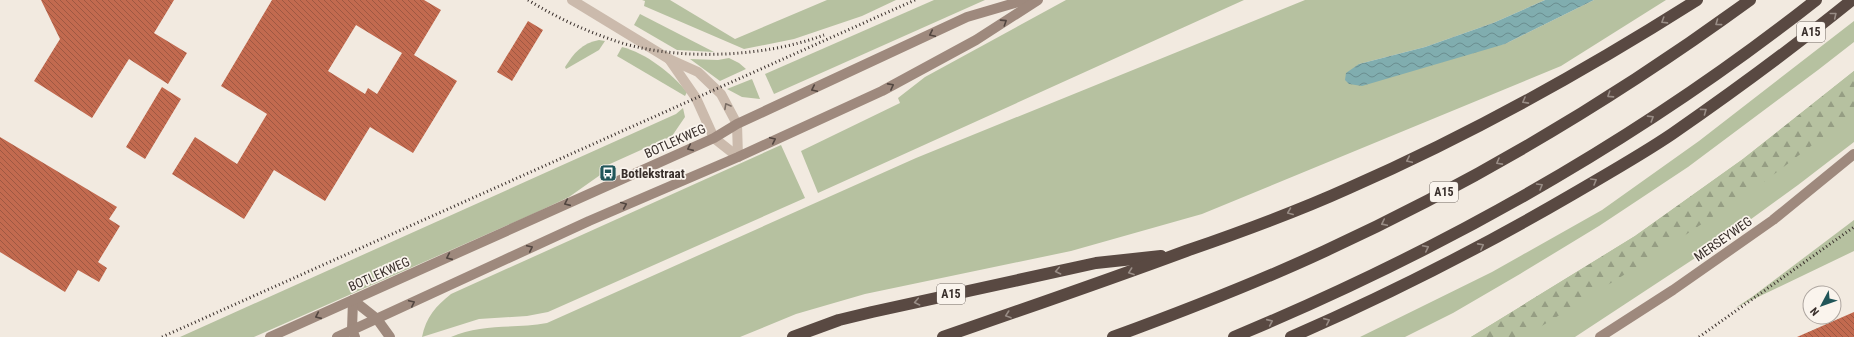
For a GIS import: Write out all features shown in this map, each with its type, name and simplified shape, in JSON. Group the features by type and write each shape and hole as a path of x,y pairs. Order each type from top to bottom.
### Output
{"highway":[{"name":"A15","path":"943,337 1263,224 1349,188 1471,131 1559,83 1649,30 1696,0"},
{"name":"A15","path":"1113,337 1270,276 1443,193 1530,145 1595,106 1704,33 1750,0"},
{"name":"A15","path":"1234,337 1363,280 1458,232 1514,201 1658,114 1720,71 1816,0"},
{"name":"A15","path":"1291,337 1409,284 1491,241 1612,171 1677,130 1770,64 1852,0"},
{"name":"A15","path":"793,337 839,320 1081,266 1181,254"}],"main road":[{"name":"BOTLEKWEG","path":"270,337 714,138 737,124 967,17 1025,0"},
{"path":"337,337 353,334 377,319 589,221 738,157 882,91 976,40 1038,0"},
{"name":"MERSEYWEG","path":"1600,337 1673,290 1773,220 1854,154"},
{"path":"353,300 377,319 390,337"},
{"path":"353,300 353,334"}],"street":[{"path":"572,0 669,59 698,72 721,94 737,124 738,157"},
{"path":"669,59 699,102 714,138 738,157"}],"green space":[{"path":"642,0 670,0 735,39 827,0 896,0 862,16 794,39 744,49 644,6 645,1"},
{"path":"934,0 985,0 774,94 765,74"},
{"path":"1066,0 1244,0 818,193 801,151 900,103 898,98 925,77"},
{"path":"1305,0 1545,0 1493,23 1425,47 1359,64 1505,44 1594,0 1666,0 1561,66 1202,214 1071,251 865,294 796,314 740,337 451,337 486,328 547,323 916,158"},
{"path":"640,14 714,52 677,50 634,25"},
{"path":"1854,21 1854,42 1688,167 1599,226 1453,313 1405,337 1360,337 1492,272 1602,210 1699,141"},
{"path":"593,41 605,41 599,50 566,69 565,67 568,62 579,49"},
{"path":"622,47 640,54 666,71 687,92 685,96 617,56"},
{"path":"729,58 739,63 746,69 720,81 690,59 718,60"},
{"path":"1854,71 1854,142 1721,241 1575,337 1471,337 1635,236 1743,159"},
{"path":"1854,71 1854,113 1760,185 1651,258 1523,337 1471,337 1635,236 1743,159"},
{"path":"752,79 760,99 742,97 727,89"},
{"path":"683,108 685,117 672,136 601,168 603,173 569,197 535,213 254,337 180,337 676,114"},
{"path":"781,145 805,198 548,312 527,316 479,319 422,337 432,312 451,294"},
{"path":"1854,220 1854,251 1735,308 1752,297"}],"water":[{"path":"1545,0 1594,0 1505,44 1362,86 1349,84 1345,80 1346,73 1359,64 1425,47 1493,23"}],"building":[{"path":"41,0 174,0 154,33 187,53 168,84 129,59 92,118 34,81 60,39"},
{"path":"272,0 424,0 441,10 414,55 457,81 413,153 370,127 325,201 274,170 244,219 172,174 195,137 237,164 267,114 221,86","holes":["356,25 402,53 377,94 368,88 365,94 328,71"]},
{"path":"528,21 543,30 512,81 497,72"},
{"path":"162,87 181,99 145,159 126,147"},
{"path":"0,137 117,207 109,219 120,226 98,262 107,268 99,282 78,270 65,292 0,252"},
{"path":"1854,312 1854,337 1797,337 1824,325 1842,325 1842,317"}],"railway":[{"path":"528,0 568,22 599,35 634,46 661,51 689,54 746,52 774,49 800,43 824,35"},
{"path":"162,337 915,0"},
{"path":"1699,337 1854,227"}],"place":[{"name":"Botlekstraat","path":"608,173"}]}
